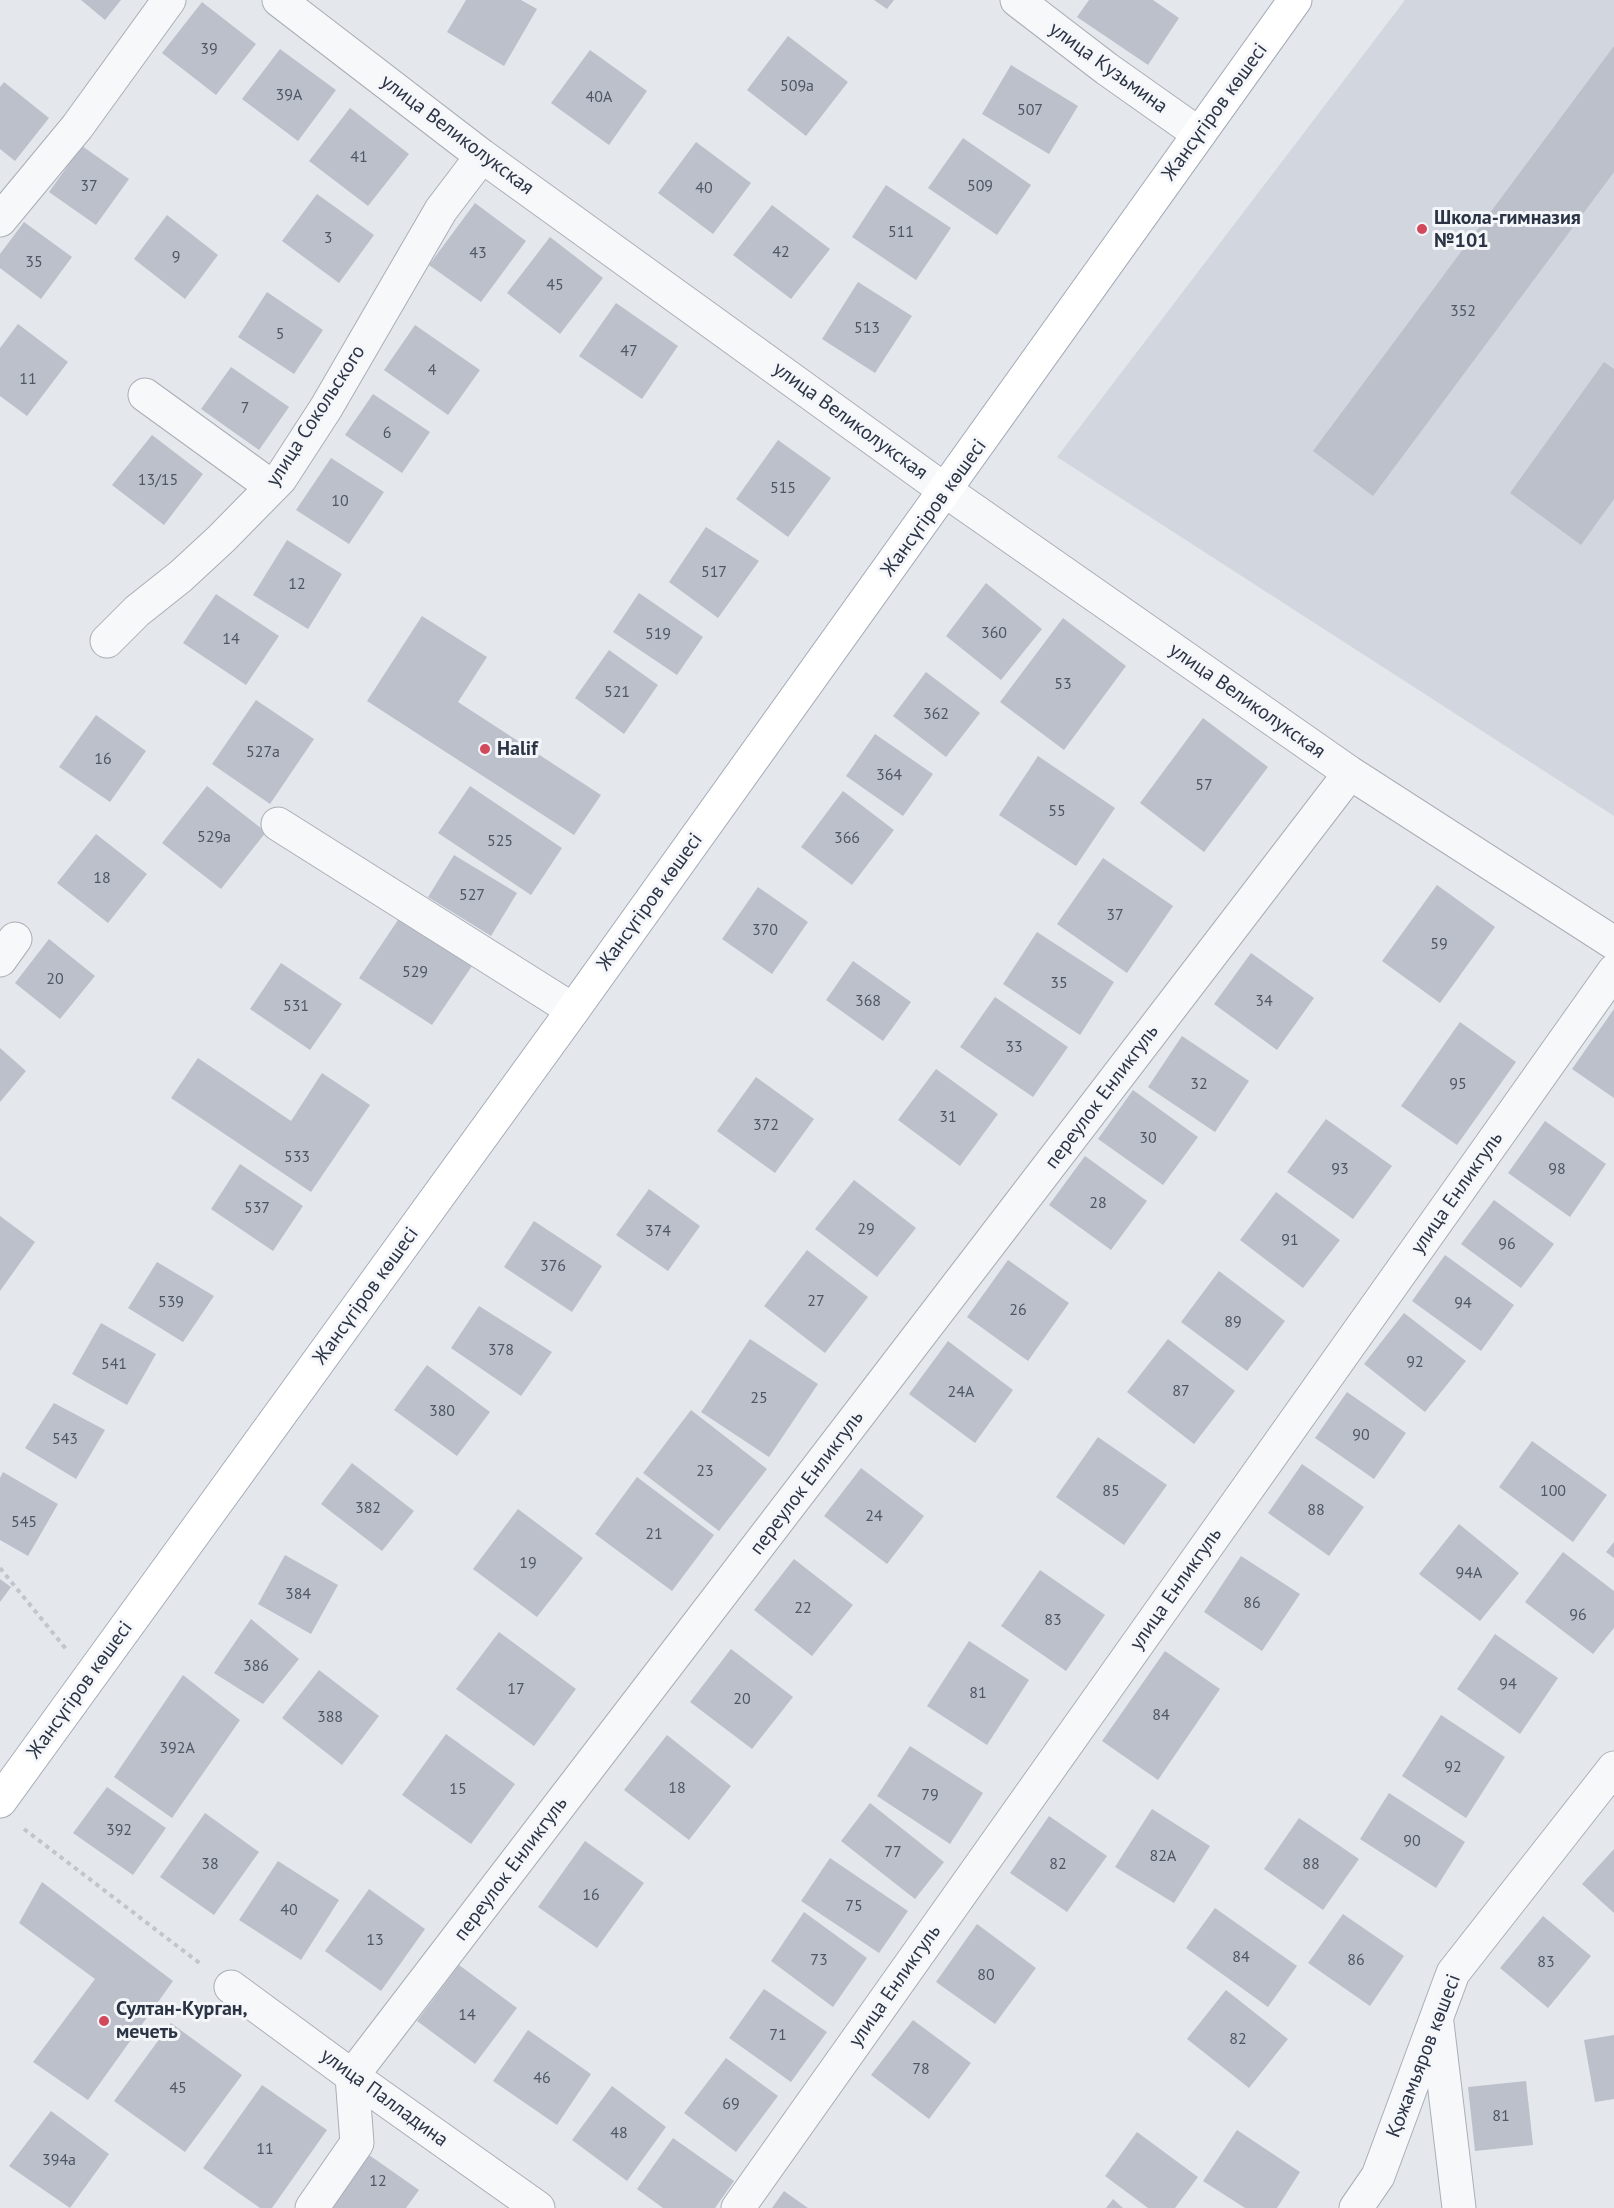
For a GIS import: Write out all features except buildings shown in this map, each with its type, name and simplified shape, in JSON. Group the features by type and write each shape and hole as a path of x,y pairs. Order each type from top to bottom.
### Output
{"main road":[{"name":"Жансүгіров көшесі","path":"9,1813 89,1678 573,1010 1295,0"}],"street":[{"path":"0,220 77,127 169,0"},
{"name":"улица Великолукская","path":"279,0 482,156 946,491 1350,773 1614,943"},
{"name":"улица Кузьмина","path":"1017,0 1107,69 1199,134"},
{"name":"улица Сокольского","path":"107,641 137,611 197,561 280,479 326,408 441,210 482,156"},
{"path":"145,395 272,487"},
{"name":"переулок Енликгуль","path":"352,2076 1350,773"},
{"path":"278,824 573,1010"},
{"name":"улица Енликгуль","path":"738,2208 1614,970"},
{"name":"Қожамьяров көшесі","path":"1356,2208 1378,2176 1453,1973 1614,1768"},
{"name":"улица Палладина","path":"231,1987 538,2208"},
{"path":"1436,2018 1459,2208"},
{"path":"312,2208 357,2143 352,2076"}],"path":[{"path":"0,1568 89,1678"},
{"path":"9,1813 231,1987"}],"shaded area":[{"name":"Школа-гимназия №101","path":"1405,0 1614,0 1614,816 1057,457"}],"place":[{"name":"Школа-гимназия №101","path":"1422,229"},
{"name":"Halif","path":"485,749"},
{"name":"Султан-Курган, мечеть","path":"104,2021"}]}
